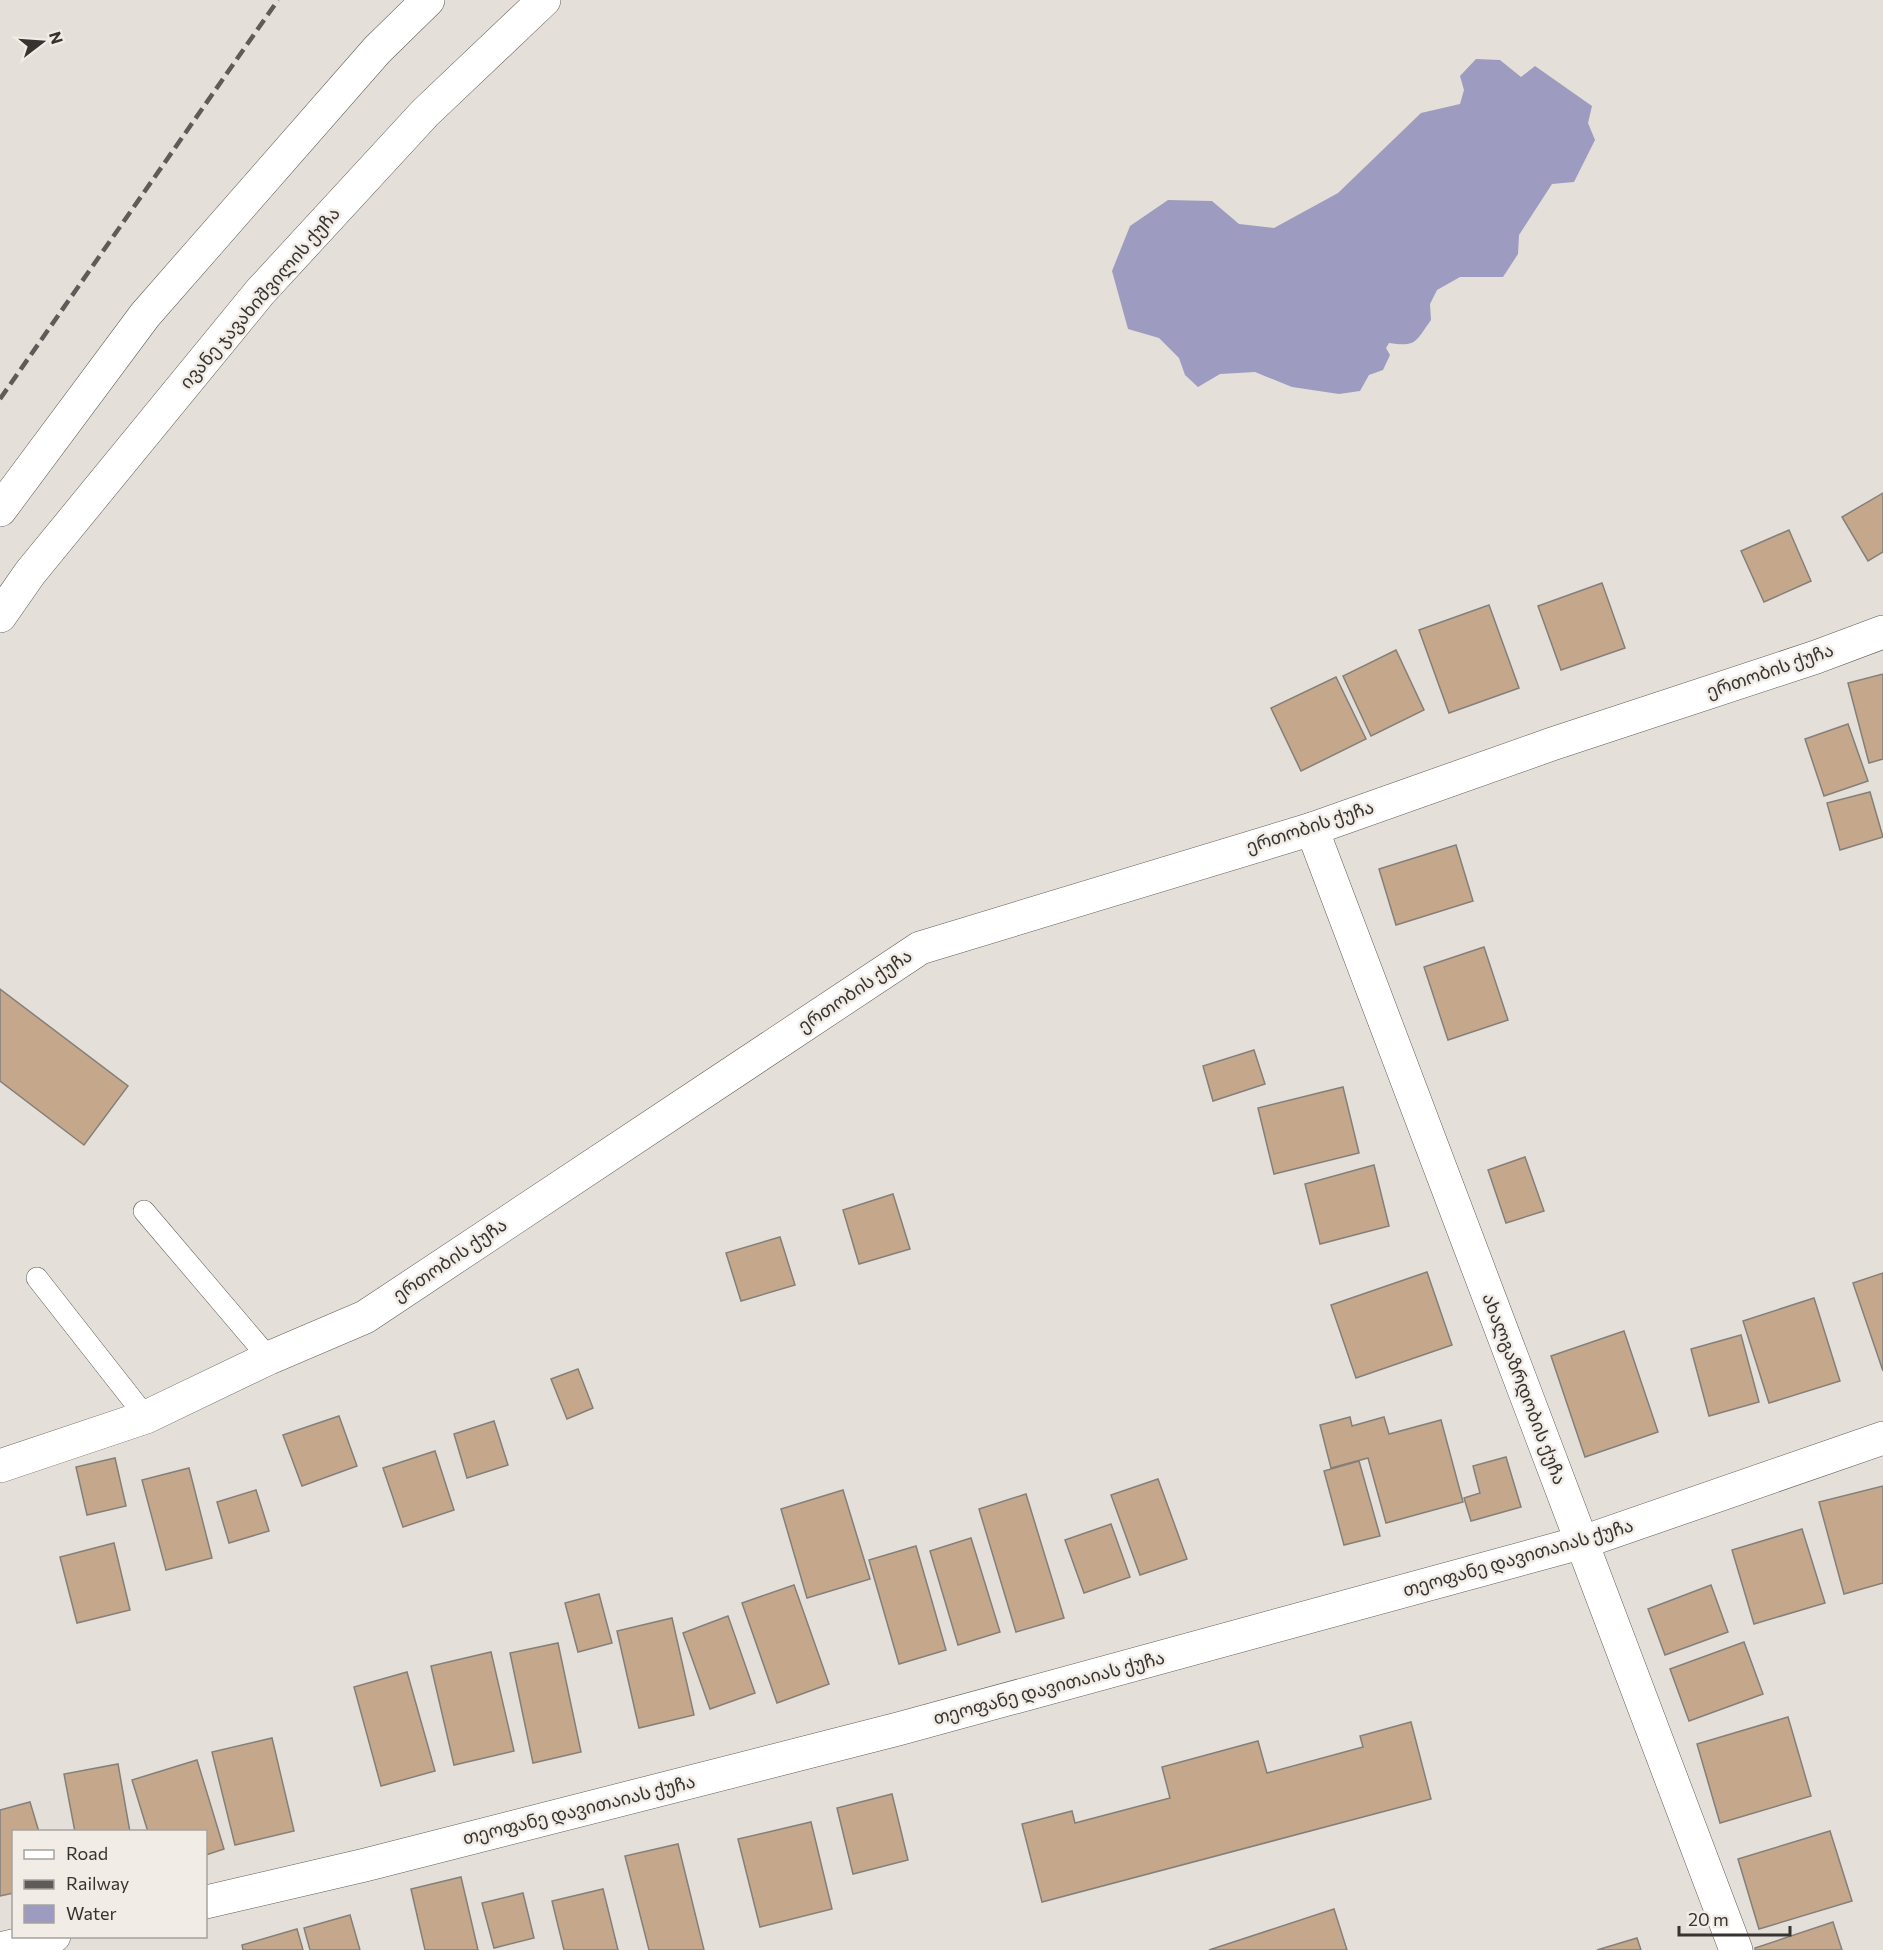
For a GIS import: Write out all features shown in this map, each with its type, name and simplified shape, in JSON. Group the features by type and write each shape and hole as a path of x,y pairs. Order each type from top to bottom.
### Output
{"street":[{"path":"0,510 145,315 377,50 428,0"},
{"name":"ივანე ჯავახიშვილის ქუჩა","path":"0,616 30,573 260,292 425,113 544,0"},
{"name":"ერთობის ქუჩა","path":"0,1466 146,1417 269,1358 365,1317 920,948 1312,828 1563,740 1816,657 1883,632"},
{"name":"ახალგაზრდობის ქუჩა","path":"1312,828 1736,1950"},
{"name":"თეოფანე დავითაიას ქუჩა","path":"207,1902 365,1865 898,1729 1582,1542 1883,1438"},
{"path":"0,1949 46,1938"}],"lane":[{"path":"144,1211 269,1358"},
{"path":"37,1278 146,1417"}],"water":[{"path":"1476,59 1500,60 1521,77 1535,66 1592,106 1588,123 1595,140 1574,182 1552,184 1519,235 1518,254 1503,277 1460,277 1437,290 1430,304 1431,320 1422,333 1410,343 1389,343 1386,348 1390,355 1383,370 1369,375 1360,391 1339,394 1292,387 1255,372 1220,374 1198,387 1185,375 1179,358 1159,338 1128,329 1112,271 1130,226 1168,200 1212,201 1239,224 1274,228 1338,193 1421,113 1460,104 1464,90 1460,76"}],"building":[{"path":"1883,493 1883,552 1868,561 1842,517"},
{"path":"1789,530 1811,581 1764,602 1741,551"},
{"path":"1602,583 1625,648 1561,670 1538,606"},
{"path":"1489,605 1519,688 1449,713 1419,630"},
{"path":"1396,650 1424,710 1371,736 1343,676"},
{"path":"1883,674 1883,759 1869,763 1848,683"},
{"path":"1336,677 1366,739 1301,771 1271,708"},
{"path":"1848,724 1868,781 1824,796 1805,739"},
{"path":"1870,792 1883,837 1840,850 1827,803"},
{"path":"1456,845 1473,901 1396,925 1379,869"},
{"path":"1484,947 1508,1020 1448,1040 1424,967"},
{"path":"0,989 128,1086 84,1145 0,1081"},
{"path":"1254,1050 1265,1084 1213,1101 1203,1066"},
{"path":"1343,1087 1359,1153 1274,1174 1258,1108"},
{"path":"1525,1157 1544,1211 1506,1223 1488,1170"},
{"path":"1374,1165 1389,1226 1320,1244 1305,1184"},
{"path":"893,1194 910,1249 859,1264 843,1210"},
{"path":"780,1237 795,1285 741,1301 726,1253"},
{"path":"1427,1272 1452,1345 1356,1378 1331,1305"},
{"path":"1883,1273 1883,1371 1853,1283"},
{"path":"1814,1298 1840,1381 1769,1403 1743,1321"},
{"path":"1624,1331 1658,1432 1585,1457 1551,1356"},
{"path":"1741,1335 1759,1402 1709,1416 1691,1349"},
{"path":"578,1369 593,1408 567,1419 551,1379"},
{"path":"339,1416 357,1466 302,1486 283,1435"},
{"path":"1350,1417 1352,1426 1384,1417 1389,1434 1441,1420 1463,1502 1386,1523 1368,1458 1331,1468 1320,1425"},
{"path":"494,1421 508,1465 467,1478 454,1434"},
{"path":"435,1451 454,1510 403,1527 383,1468"},
{"path":"1506,1457 1521,1507 1471,1521 1464,1498 1480,1493 1473,1466"},
{"path":"115,1458 126,1506 87,1515 76,1467"},
{"path":"1359,1461 1380,1536 1344,1545 1324,1471"},
{"path":"189,1468 212,1558 166,1570 142,1480"},
{"path":"1158,1479 1187,1559 1140,1575 1111,1495"},
{"path":"1883,1486 1883,1583 1844,1594 1819,1502"},
{"path":"256,1490 269,1531 229,1543 217,1502"},
{"path":"843,1490 870,1579 807,1598 781,1509"},
{"path":"1026,1494 1064,1618 1016,1632 979,1509"},
{"path":"1111,1524 1130,1577 1084,1593 1065,1540"},
{"path":"1802,1529 1825,1603 1754,1624 1732,1550"},
{"path":"971,1538 1000,1632 958,1645 930,1551"},
{"path":"114,1543 130,1610 77,1623 60,1557"},
{"path":"916,1546 946,1650 899,1664 869,1560"},
{"path":"794,1585 829,1684 777,1703 742,1603"},
{"path":"1711,1585 1728,1632 1665,1655 1648,1609"},
{"path":"599,1594 612,1643 578,1652 565,1603"},
{"path":"728,1616 755,1693 710,1709 683,1633"},
{"path":"672,1618 694,1715 639,1728 617,1631"},
{"path":"1744,1642 1763,1694 1689,1721 1670,1669"},
{"path":"558,1643 581,1752 533,1763 510,1653"},
{"path":"491,1652 514,1751 454,1765 431,1666"},
{"path":"407,1672 435,1771 381,1786 354,1687"},
{"path":"1788,1717 1811,1796 1720,1823 1697,1744"},
{"path":"1411,1722 1431,1799 1042,1902 1022,1824 1072,1811 1075,1823 1170,1798 1162,1767 1258,1741 1267,1773 1363,1747 1360,1736"},
{"path":"272,1738 294,1831 235,1845 212,1752"},
{"path":"197,1760 224,1849 207,1855 207,1830 147,1830 132,1780"},
{"path":"118,1764 130,1830 75,1830 64,1774"},
{"path":"892,1794 908,1860 853,1874 837,1808"},
{"path":"30,1802 38,1830 12,1830 12,1893 0,1896 0,1810"},
{"path":"811,1822 832,1909 760,1927 738,1839"},
{"path":"1830,1831 1852,1901 1759,1929 1738,1859"},
{"path":"678,1844 704,1950 649,1950 625,1856"},
{"path":"461,1877 478,1950 425,1950 411,1889"},
{"path":"603,1889 618,1950 564,1950 552,1901"},
{"path":"523,1893 534,1938 494,1948 482,1903"},
{"path":"1334,1909 1347,1950 1209,1950"},
{"path":"350,1915 360,1950 310,1950 304,1928"},
{"path":"1833,1922 1842,1950 1755,1950 1755,1948"},
{"path":"297,1929 303,1950 243,1950 242,1945"},
{"path":"1637,1938 1641,1950 1597,1950"}],"railway":[{"path":"0,399 278,0"}]}
